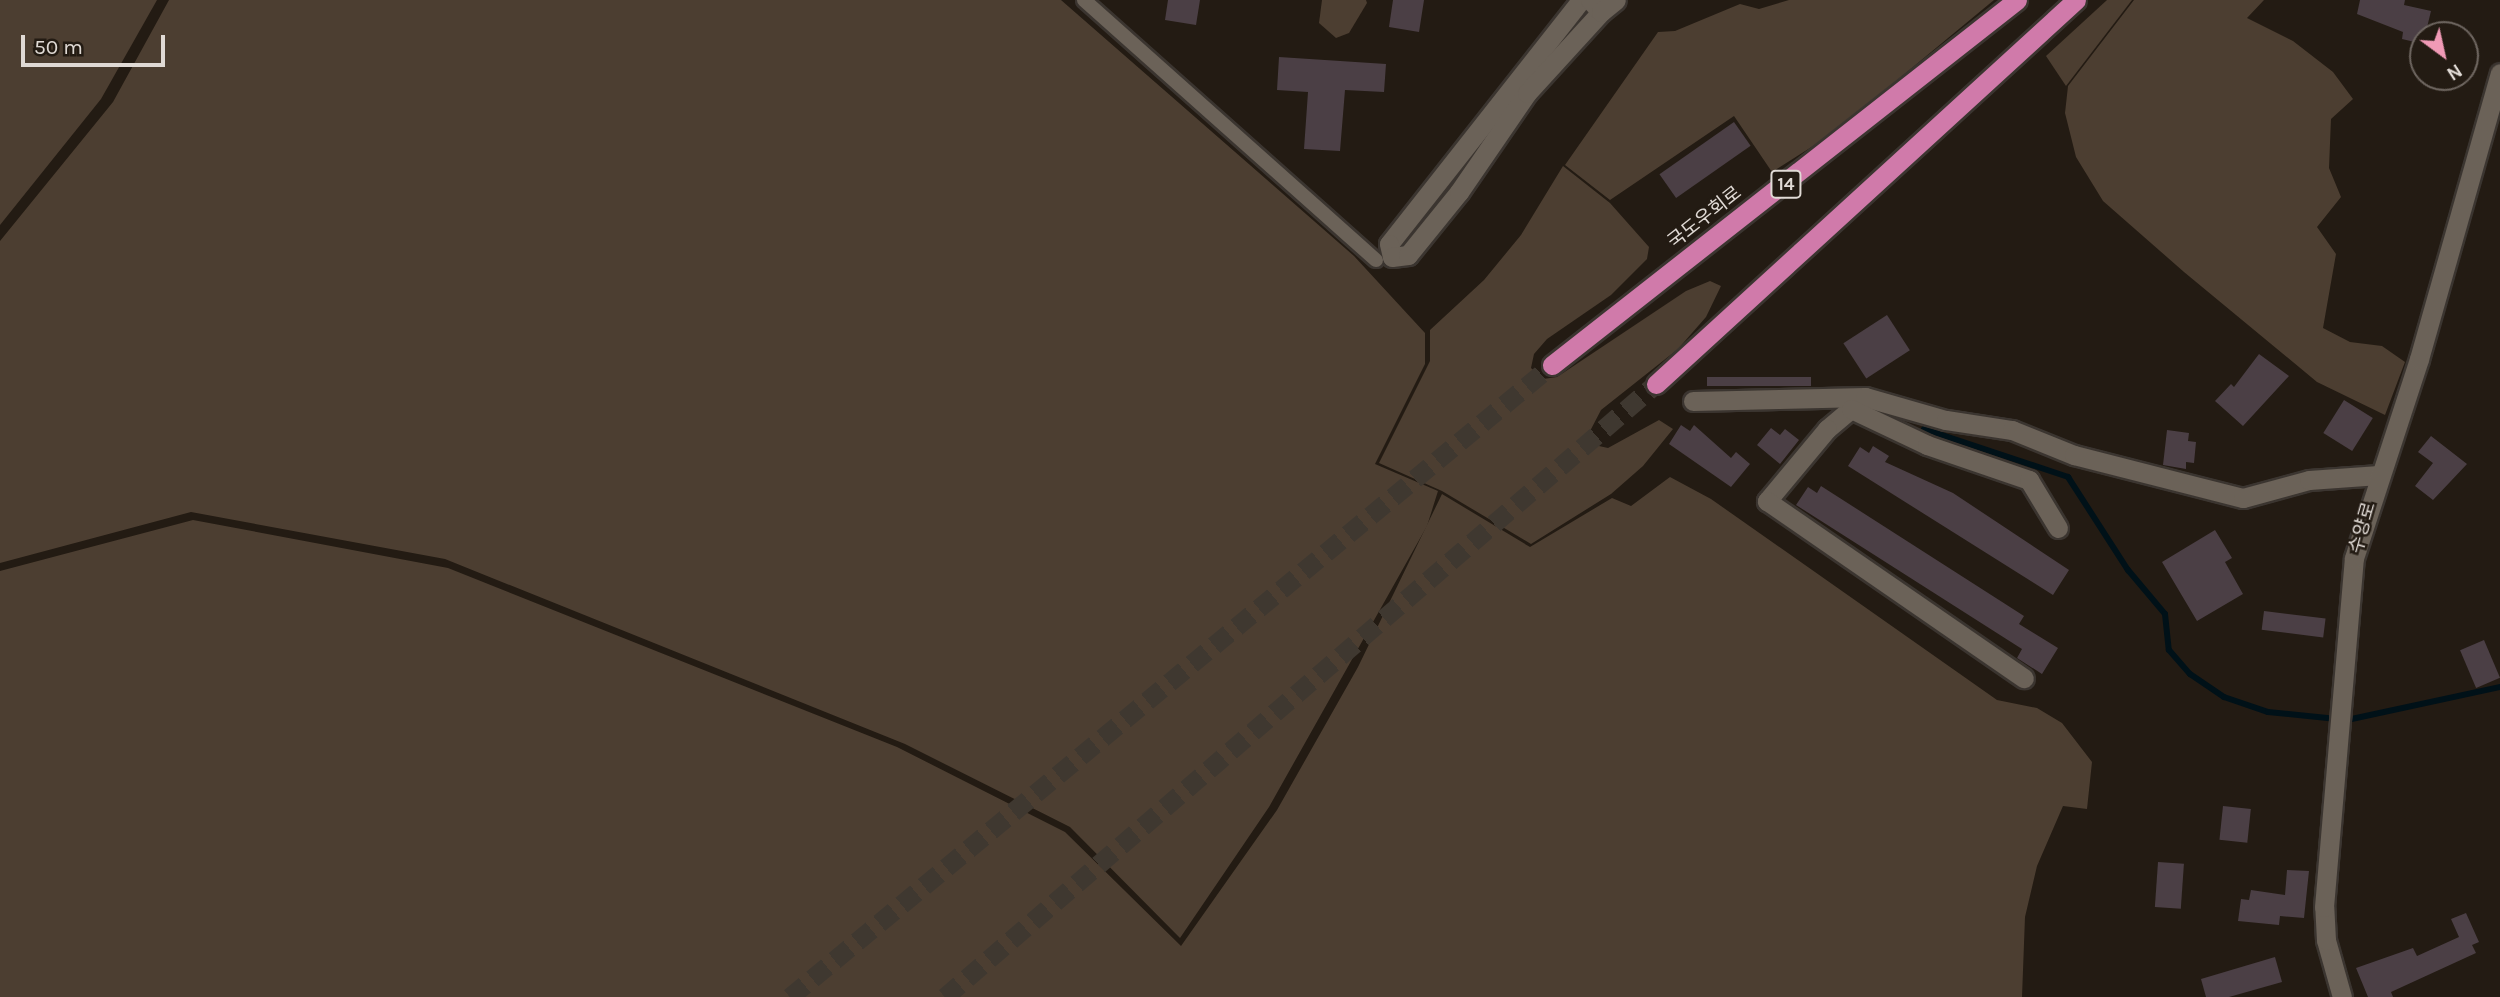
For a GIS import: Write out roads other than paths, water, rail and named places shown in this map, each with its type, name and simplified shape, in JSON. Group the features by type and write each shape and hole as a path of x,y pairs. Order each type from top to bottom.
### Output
{"highway":[{"name":"국도우회로","path":"1552,365 2017,0"},
{"path":"1656,384 2076,0"}],"street":[{"path":"1084,0 1377,260"},
{"path":"1581,0 1389,244 1392,257 1408,255 1460,192 1527,93 1602,4"},
{"name":"수양로","path":"2342,997 2326,940 2324,907 2352,571 2379,475 2419,359 2500,73"},
{"path":"1692,401 1858,403 2012,430 2074,455 2243,498 2309,480 2379,475"},
{"path":"1858,403 1927,445 2029,480 2058,528"},
{"path":"1858,403 1827,429 1767,501 2024,678"}],"waterway":[{"path":"1924,429 2068,477 2128,570 2165,614 2169,650 2190,674 2224,697 2268,712 2347,720 2500,687"}],"tunnel":[{"path":"790,997 1552,365"},
{"path":"945,997 1656,384"}]}
